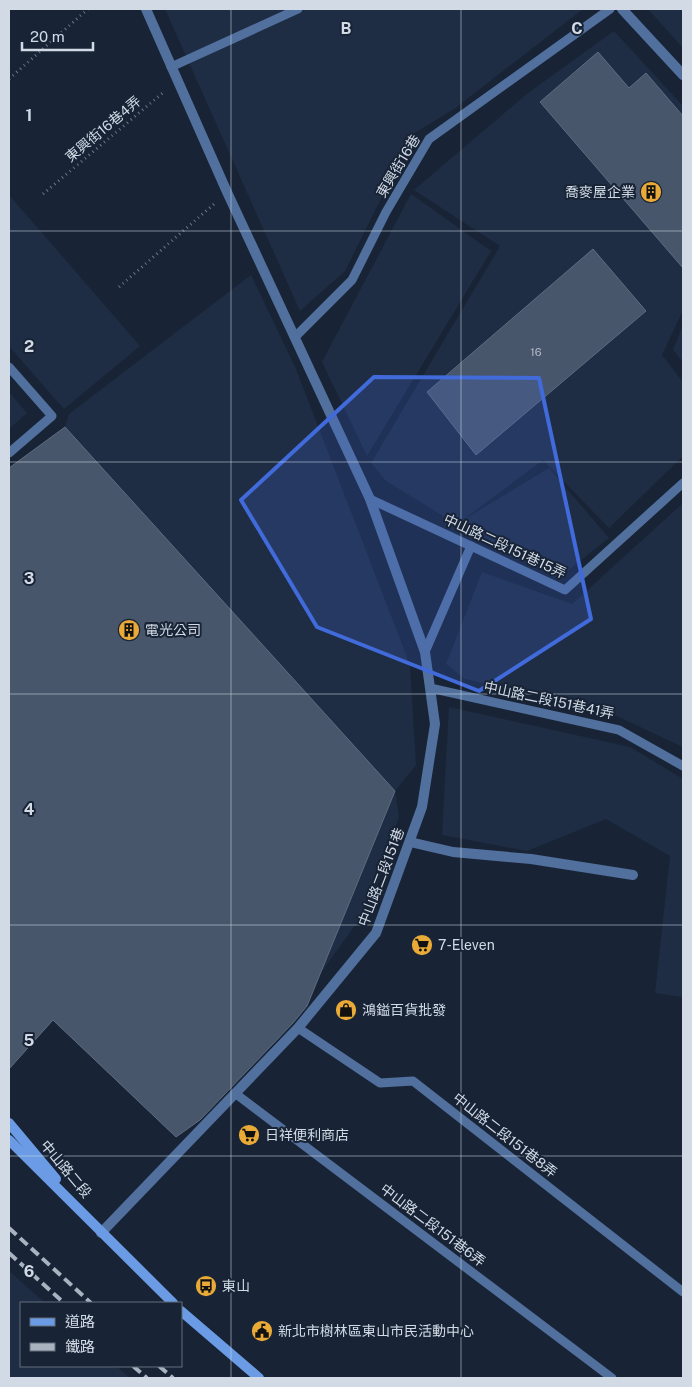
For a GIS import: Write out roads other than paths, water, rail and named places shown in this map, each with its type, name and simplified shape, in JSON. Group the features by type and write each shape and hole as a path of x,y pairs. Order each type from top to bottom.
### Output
{"main road":[{"name":"中山路二段","path":"9,1123 101,1233"},
{"name":"中山路二段","path":"9,1140 172,1302"},
{"path":"182,1312 259,1378"}],"street":[{"path":"146,9 228,192 370,499"},
{"path":"622,9 683,75"},
{"name":"中山路二段151巷","path":"101,1233 298,1028 376,933 410,842 422,807 435,724 425,652 370,499"},
{"path":"410,842 453,852 531,860 634,875"}],"lane":[{"path":"171,67 298,9"},
{"name":"東興街16巷","path":"295,337 352,280 386,212 429,139 610,9"},
{"path":"9,367 52,416 9,453"},
{"name":"中山路二段151巷15弄","path":"370,499 564,590 683,483"},
{"path":"425,652 471,546"},
{"name":"中山路二段151巷41弄","path":"430,688 619,730 683,766"},
{"name":"中山路二段151巷8弄","path":"298,1028 380,1083 412,1081 683,1292"},
{"name":"中山路二段151巷6弄","path":"236,1094 612,1378"}],"railway":[{"path":"9,1228 90,1302"},
{"path":"9,1253 63,1302"},
{"path":"134,1367 147,1378"},
{"path":"160,1367 173,1378"}],"place":[{"name":"喬麥屋企業","path":"651,192"},
{"name":"電光公司","path":"129,630"},
{"name":"7-Eleven","path":"422,945"},
{"name":"鴻鎰百貨批發","path":"346,1010"},
{"name":"日祥便利商店","path":"249,1135"},
{"name":"東山","path":"206,1286"},
{"name":"新北市樹林區東山市民活動中心","path":"262,1331"}]}
